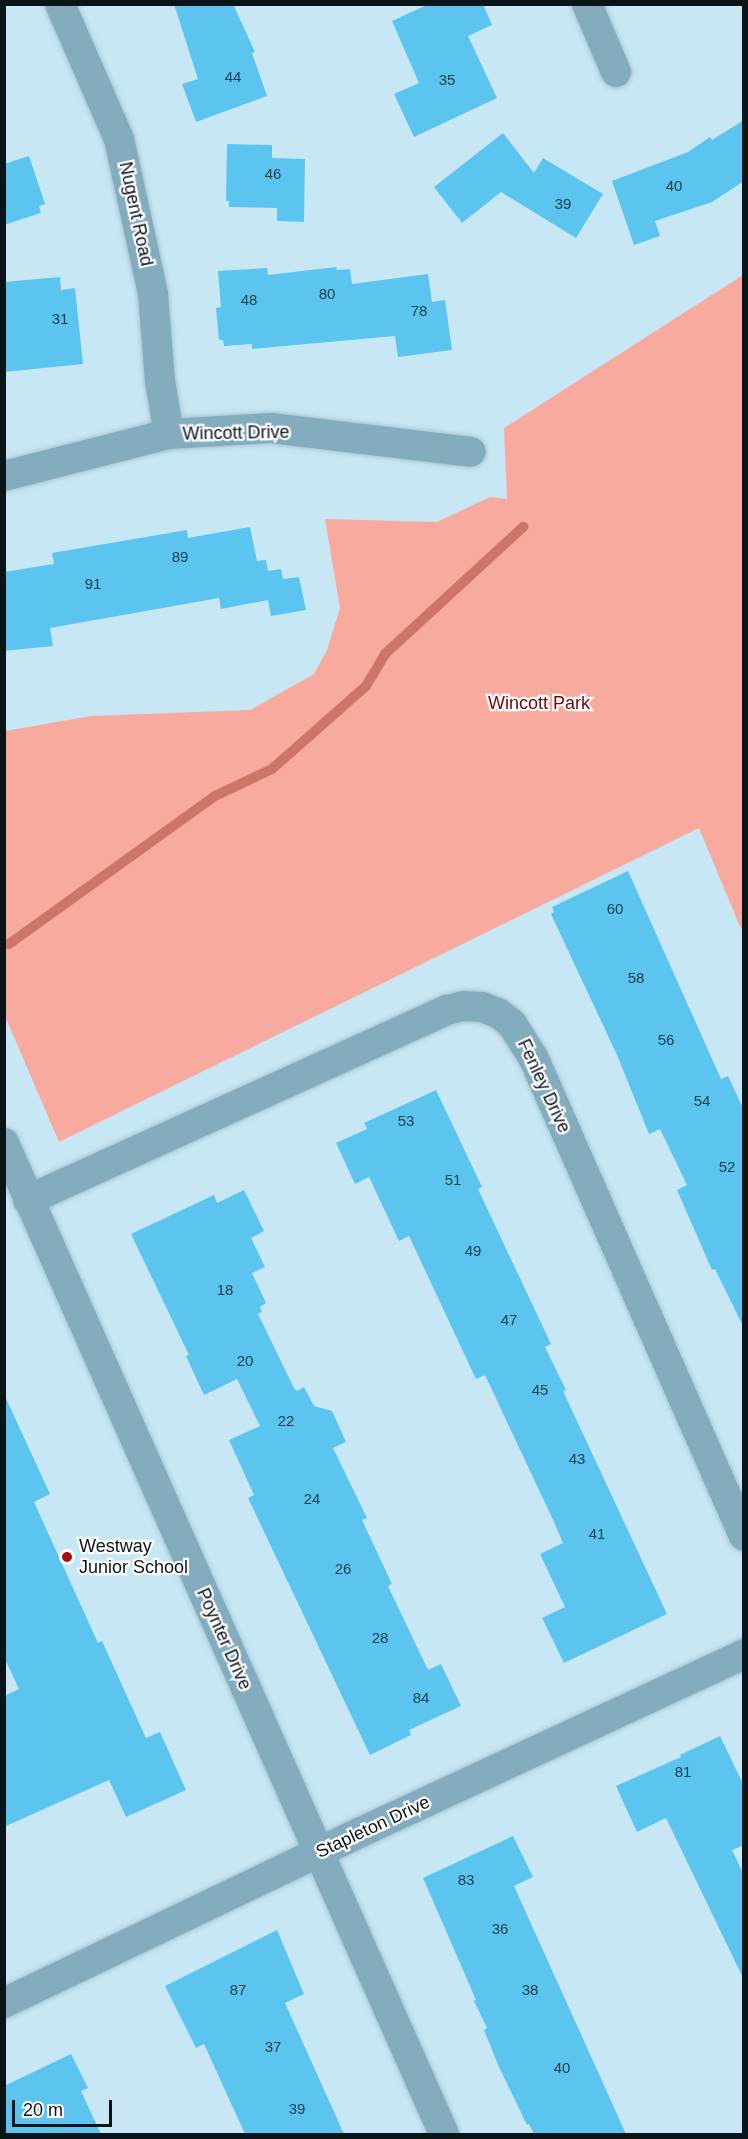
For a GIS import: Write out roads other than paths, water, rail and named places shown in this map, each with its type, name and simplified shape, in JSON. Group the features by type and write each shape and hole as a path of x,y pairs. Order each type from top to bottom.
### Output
{"street":[{"name":"Nugent Road","path":"60,4 119,140 153,294 160,381 169,434"},
{"path":"587,4 616,72"},
{"name":"Wincott Drive","path":"4,476 169,434 271,428 471,452"},
{"name":"Fenley Drive","path":"28,1200 447,1010 464,1006 482,1007 498,1013 517,1030 534,1059 744,1536"},
{"name":"Poynter Drive","path":"4,1143 444,2134"},
{"name":"Stapleton Drive","path":"4,2003 318,1852 744,1654"}],"waterway":[{"path":"9,944 215,796 272,769 366,686 385,654 523,527"}],"place":[{"name":"Westway Junior School","path":"67,1557"}],"park label":[{"name":"Wincott Park","path":"539,703"}]}
